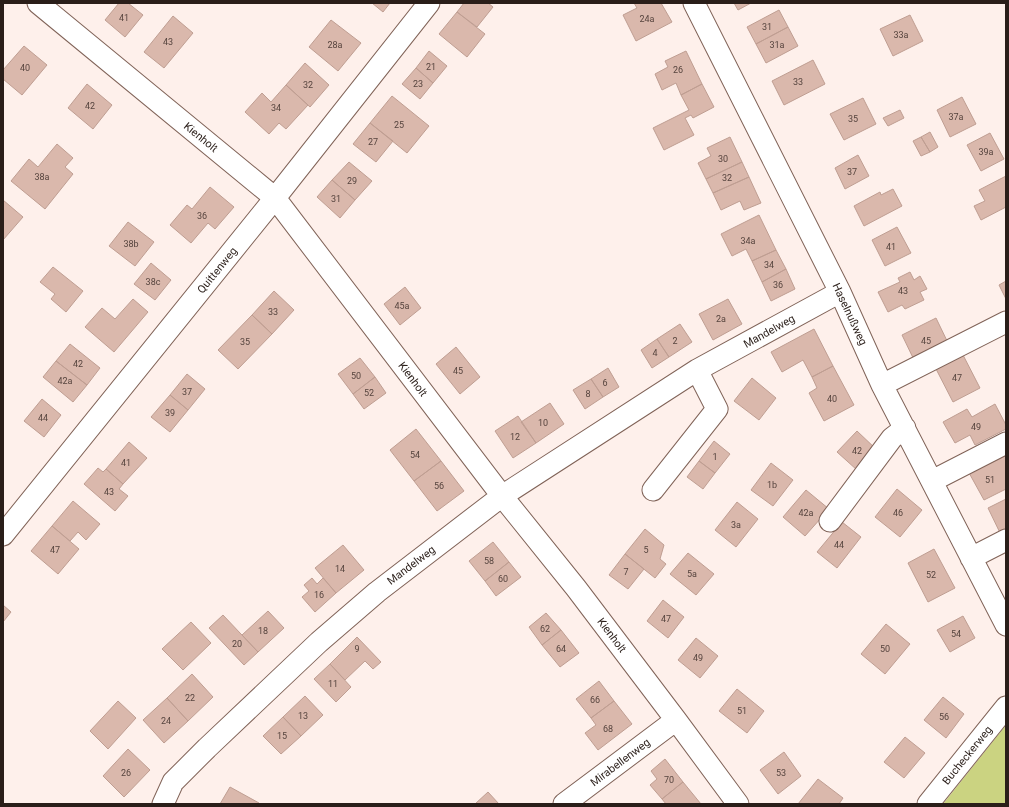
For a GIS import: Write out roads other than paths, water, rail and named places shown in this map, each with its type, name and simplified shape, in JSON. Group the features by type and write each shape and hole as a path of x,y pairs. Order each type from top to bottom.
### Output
{"street":[{"name":"Kienholt","path":"38,3 275,198 502,496 576,588 738,804"},
{"name":"Quittenweg","path":"3,535 275,198 429,3"},
{"name":"Haselnußweg","path":"694,3 840,292 882,384 1006,625"},
{"name":"Mandelweg","path":"163,804 174,782 207,748 319,642 377,592 502,496 697,370 840,292"},
{"path":"882,384 1006,322"},
{"path":"653,490 717,409 697,370"},
{"path":"830,521 892,438 905,428"},
{"path":"932,481 1006,443"},
{"path":"972,558 1006,540"},
{"name":"Bucheckerweg","path":"928,804 1006,707"},
{"name":"Mirabellenweg","path":"564,804 676,720"}]}
